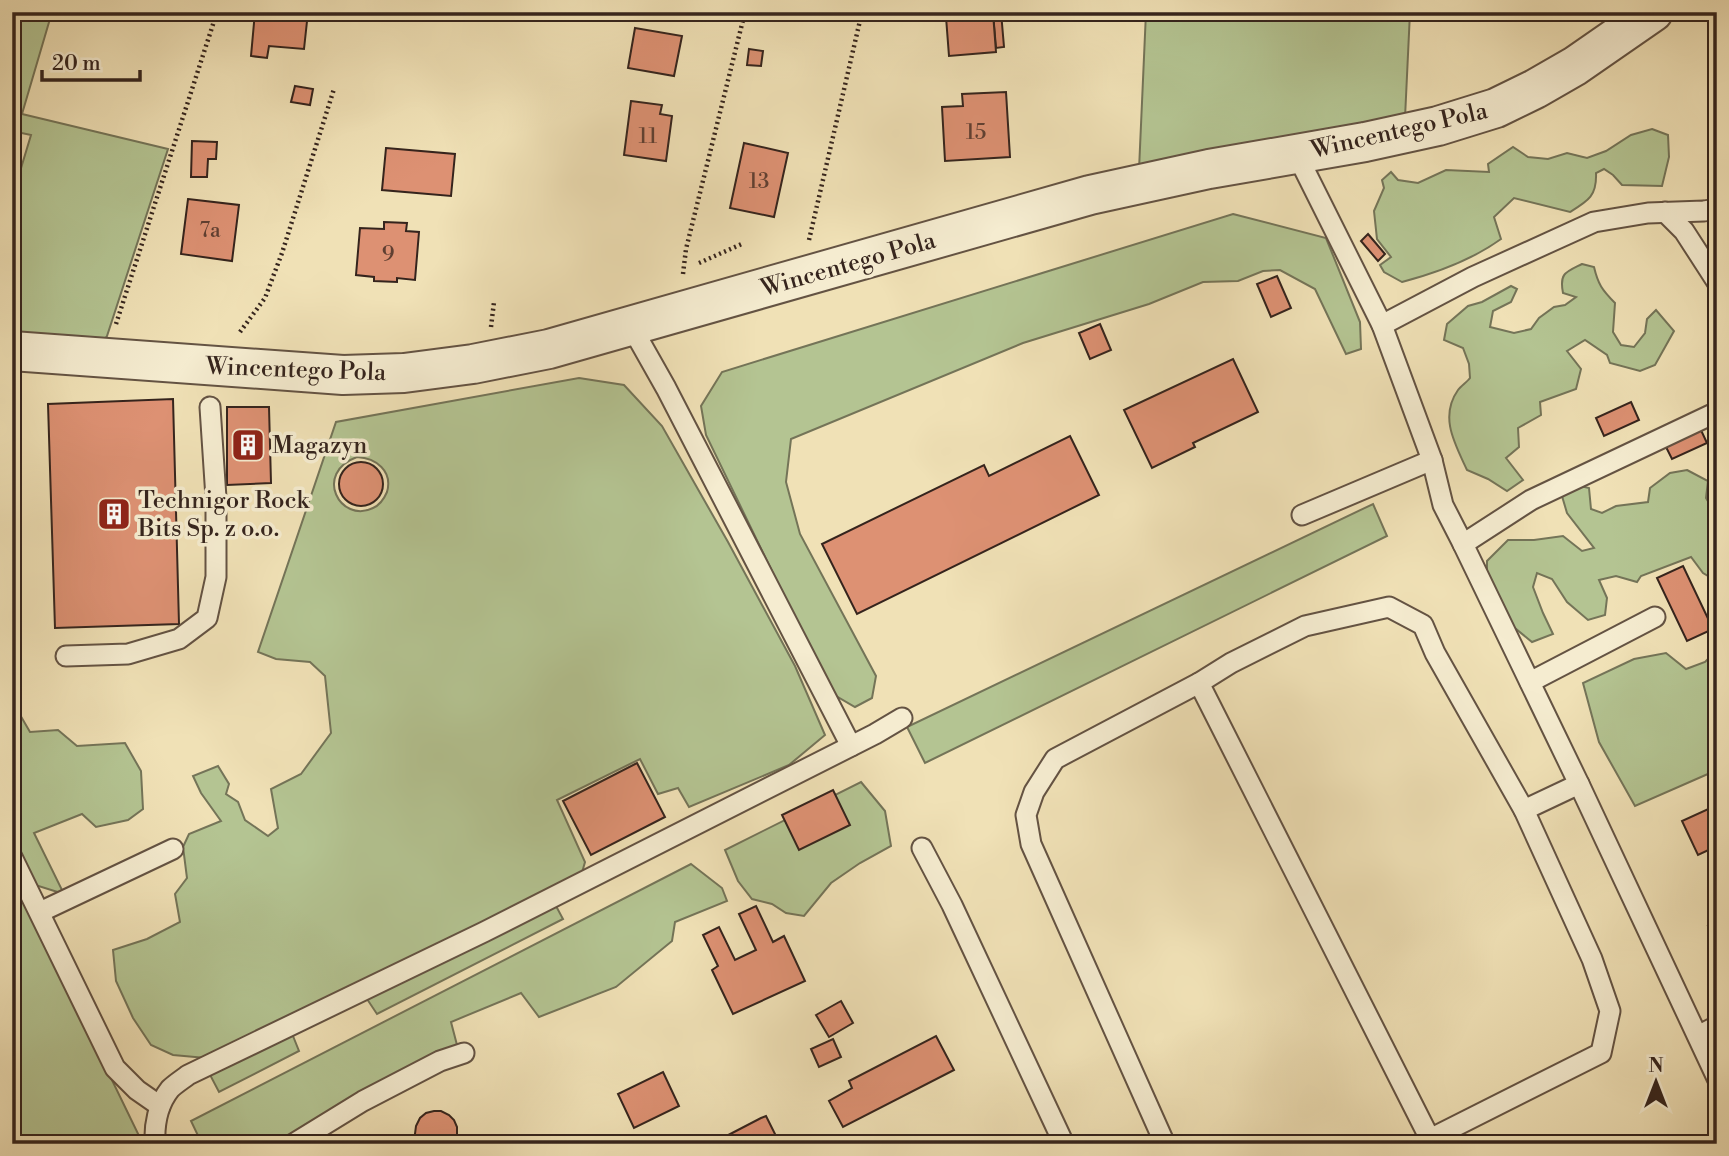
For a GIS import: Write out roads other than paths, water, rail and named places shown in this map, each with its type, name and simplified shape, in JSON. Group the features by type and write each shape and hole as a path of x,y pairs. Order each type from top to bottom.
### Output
{"street":[{"name":"Wincentego Pola","path":"12,351 343,375 393,373 473,364 549,349 1090,195 1209,169 1438,126 1496,108 1535,89 1575,66 1653,12"}],"lane":[{"path":"1296,153 1382,325 1432,460 1443,505 1579,784 1717,1077"},
{"path":"1382,325 1473,277 1594,222 1648,213 1717,209"},
{"path":"1665,212 1684,231 1717,282"},
{"path":"631,326 851,746"},
{"path":"66,656 128,654 179,639 207,618 216,577 216,498 210,407"},
{"path":"1464,544 1531,500 1717,412"},
{"path":"1303,515 1432,460"},
{"path":"1165,1144 1031,844 1026,815 1034,792 1055,759 1305,626 1389,607 1423,625 1435,653 1524,810 1592,959 1610,1011 1601,1053 1425,1141 1199,683"},
{"path":"1530,682 1655,617"},
{"path":"156,1144 155,1129 160,1106 170,1089 188,1075 484,932 902,718"},
{"path":"1524,810 1579,784"},
{"path":"922,848 952,905 1064,1144"},
{"path":"40,912 173,849"},
{"path":"12,857 115,1068 137,1090 160,1106"},
{"path":"1698,1036 1717,1026"},
{"path":"293,1144 363,1101 440,1061 464,1053"}],"place":[{"name":"Magazyn","path":"248,445"},
{"name":"Technigor Rock Bits Sp. z o.o.","path":"114,514"}]}
